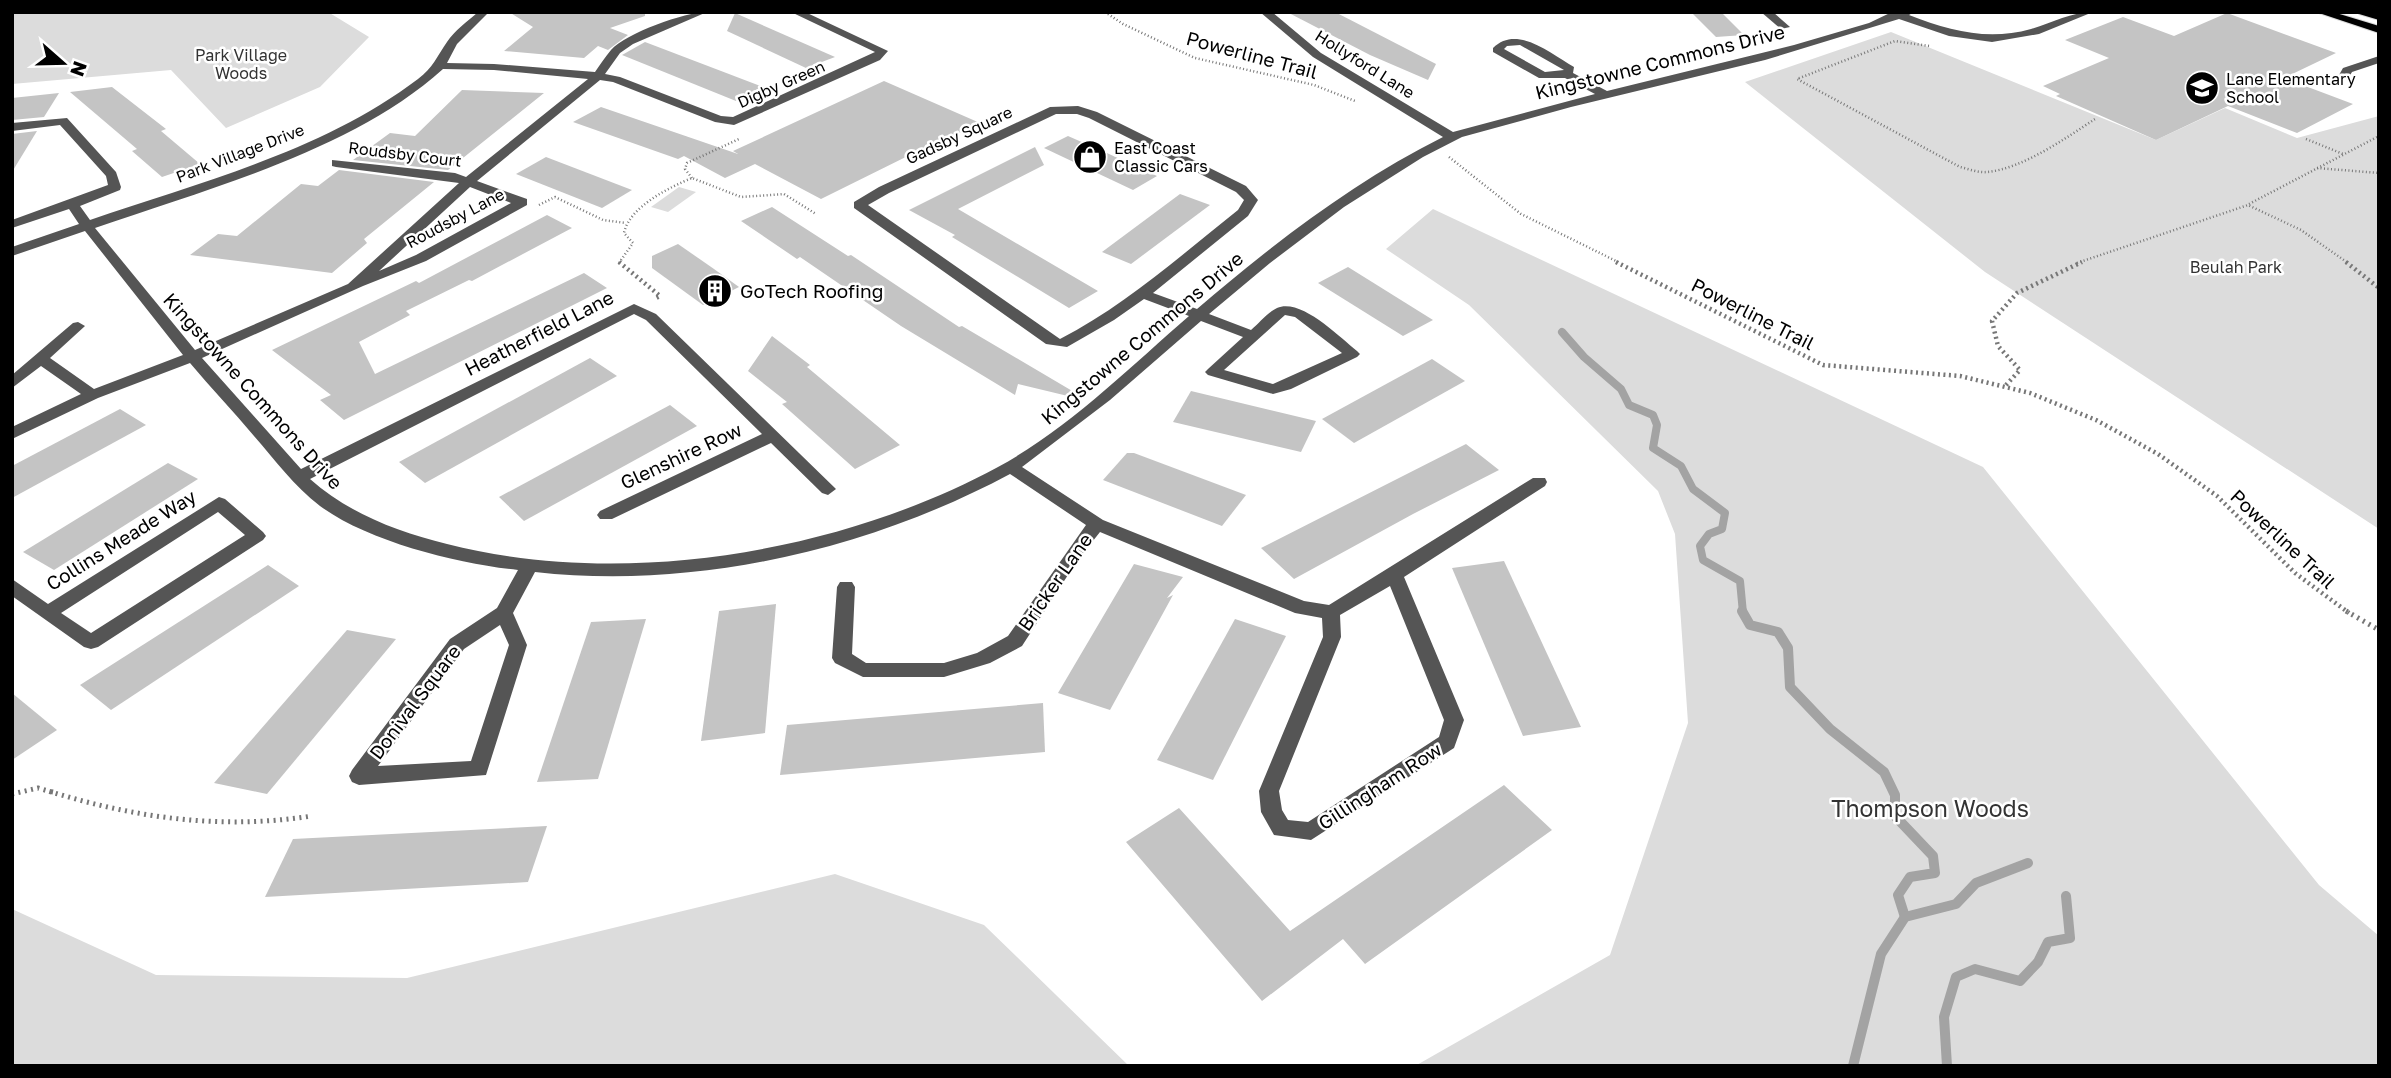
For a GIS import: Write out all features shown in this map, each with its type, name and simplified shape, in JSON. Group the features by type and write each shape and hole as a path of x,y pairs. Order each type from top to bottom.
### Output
{"main road":[{"path":"2321,12 2379,30"},
{"path":"2363,12 2379,17"}],"street":[{"name":"Park Village Drive","path":"12,252 266,164 314,144 384,108 440,66 452,42 484,12"},
{"path":"598,76 616,51 629,42 702,12"},
{"name":"Digby Green","path":"440,66 617,79 719,119 734,121 876,58 882,51 796,12"},
{"name":"Hollyford Lane","path":"1265,12 1317,55 1452,136"},
{"path":"1766,12 1785,27"},
{"path":"1901,13 1971,38 1994,40 2014,38 2088,12"},
{"name":"Kingstowne Commons Drive","path":"72,204 100,246 192,356 300,477 334,508 398,538 471,558 570,569 676,566 770,553 857,532 938,502 1011,467 1078,420 1243,278 1340,205 1398,166 1452,136 1584,100 1766,57 1901,13"},
{"path":"1562,76 1570,69 1522,41 1504,43 1497,50 1543,76 1562,76 1605,95"},
{"path":"2345,75 2347,70 2379,59"},
{"name":"Roudsby Lane","path":"353,287 470,180 598,76"},
{"path":"1562,76 1584,100"},
{"name":"Gadsby Square","path":"1054,110 1078,110 1241,189 1251,200 1243,213 1141,293 1091,331 1062,344 1051,341 859,205 884,190 1054,110"},
{"path":"12,127 63,121 112,175 115,187 12,224"},
{"name":"Roudsby Court","path":"336,163 470,180"},
{"name":"Roudsby Lane","path":"470,180 522,202"},
{"name":"Roudsby Lane","path":"12,434 92,395 192,356 421,258 522,202"},
{"path":"1141,293 1251,335"},
{"name":"Heatherfield Lane","path":"300,477 634,308 651,317 828,489"},
{"path":"1289,310 1300,314 1352,355 1286,386 1273,389 1213,372 1251,335 1280,312 1289,310"},
{"path":"12,383 78,326"},
{"path":"41,358 92,395"},
{"name":"Glenshire Row","path":"606,515 774,435"},
{"path":"1011,467 1097,524 1302,608 1331,611 1394,575 1539,482"},
{"name":"Collins Meade Way","path":"12,586 47,612 90,642 257,536 219,503 47,612"},
{"name":"Bricker Lane","path":"846,587 842,658 863,670 944,670 983,658 1015,640 1071,557 1097,524"},
{"name":"Donival Square","path":"503,613 518,645 479,769 359,776 457,644 503,613 529,566"},
{"name":"Gillingham Row","path":"1331,611 1332,638 1269,792 1272,812 1282,829 1311,831 1447,742 1454,720 1394,575"}],"path":[{"name":"Powerline Trail","path":"1105,12 1134,30 1195,58 1314,85 1357,102"},
{"path":"1930,46 1895,40 1797,79 1960,167 1975,171 1992,171 2004,166 2054,144 2095,119"},
{"path":"734,121 749,134 687,163 685,169 692,178 741,197 784,194 816,214"},
{"path":"2006,385 2020,370 1998,345 1993,321 2017,293 2072,265 2248,205 2379,136"},
{"path":"2306,139 2343,154"},
{"name":"Powerline Trail","path":"1436,145 1479,179 1501,202 1521,214 1823,365 1849,369 1916,370 2006,385 2053,401 2141,442 2221,499 2286,565 2319,594 2379,630"},
{"path":"2316,167 2379,173"},
{"path":"634,308 660,296 618,263 630,250 632,243 624,233 625,223 663,190 692,178"},
{"path":"522,202 533,209 555,197 603,219 625,223"},
{"path":"2248,205 2277,215 2336,253 2379,288"},
{"path":"12,794 38,788 88,804 141,813 167,821 243,824 281,822 312,816"}],"green space":[{"name":"Park Village Woods","path":"12,12 328,12 369,37 320,87 226,128 171,70 12,84"},
{"name":"Beulah Park","path":"1891,32 2156,140 2225,108 2297,138 2379,116 2379,529 1985,272 1745,82"},
{"path":"679,187 696,192 668,212 651,207"},
{"name":"Thompson Woods","path":"1433,209 1983,467 2319,885 2379,936 2379,1066 1415,1066 1610,955 1688,723 1675,534 1658,491 1469,305 1386,249"},
{"path":"835,874 984,925 1129,1066 12,1066 12,909 156,975 407,978"}],"building":[{"path":"509,12 645,12 645,16 610,28 628,35 608,50 598,46 584,58 504,51 533,27"},
{"path":"1287,12 1335,12 1436,64 1428,80 1370,55"},
{"path":"1691,12 1721,12 1744,35 1716,37"},
{"path":"735,13 835,57 806,68 727,31"},
{"path":"2227,13 2336,53 2284,78 2353,104 2297,133 2228,106 2156,140 2056,96 2060,94 2043,86 2109,58 2065,40 2123,17 2174,36"},
{"path":"645,42 763,87 736,101 622,55"},
{"path":"884,81 980,123 821,199 755,164 725,178 684,156 678,159 573,122 601,107 738,154 733,151"},
{"path":"112,87 166,129 161,131 200,164 162,177 132,151 137,149 70,92"},
{"path":"462,90 544,93 448,170 353,160 390,133 415,136"},
{"path":"59,93 44,117 12,120 12,98"},
{"path":"37,131 12,172 12,134"},
{"path":"1068,136 1157,176 1133,190 1044,148"},
{"path":"1035,147 1044,165 958,209 1098,291 1069,308 952,237 955,235 909,210"},
{"path":"546,157 632,190 602,208 516,174"},
{"path":"339,170 434,182 364,239 367,243 332,273 190,255 218,234 237,236 301,184 318,186"},
{"path":"1180,194 1210,205 1131,264 1102,252"},
{"path":"772,207 848,256 851,255 959,327 962,326 1074,392 1072,397 1018,384 1015,395 901,326 800,257 797,259 741,221"},
{"path":"547,215 572,228 472,281 469,280 406,311 410,315 359,342 375,374 584,273 607,288 344,420 320,400 331,395 272,350 416,281 419,283"},
{"path":"678,244 739,287 703,305 652,268 652,256"},
{"path":"1348,267 1433,320 1403,336 1318,283"},
{"path":"772,336 810,365 807,367 900,445 855,469 782,404 787,402 748,371"},
{"path":"590,358 617,376 425,483 399,462"},
{"path":"1432,359 1465,381 1354,443 1322,419"},
{"path":"1191,391 1316,421 1301,452 1173,422"},
{"path":"670,405 697,426 524,521 499,497"},
{"path":"120,409 146,425 12,498 12,466"},
{"path":"1466,444 1499,470 1294,579 1261,548"},
{"path":"1127,453 1134,453 1246,495 1222,526 1103,480"},
{"path":"168,463 198,479 54,570 23,552"},
{"path":"1504,561 1581,727 1523,736 1452,568"},
{"path":"1134,564 1183,577 1167,598 1173,595 1110,710 1058,693"},
{"path":"268,565 299,586 111,710 80,685"},
{"path":"776,604 765,733 701,741 719,611"},
{"path":"646,619 598,779 537,782 591,622"},
{"path":"1235,619 1286,636 1213,780 1157,760"},
{"path":"347,630 396,639 267,794 214,783"},
{"path":"12,693 57,730 12,760"},
{"path":"1043,703 1045,752 780,775 787,725"},
{"path":"1504,785 1552,830 1365,964 1343,939 1262,1001 1126,842 1179,808 1290,931"},
{"path":"547,826 528,882 265,897 293,839"}],"waterway":[{"path":"1562,332 1584,357 1621,389 1629,405 1653,415 1657,425 1653,448 1681,466 1693,489 1725,513 1722,529 1709,534 1700,546 1703,560 1740,581 1743,613"},
{"path":"1743,613 1750,625 1778,632 1788,648 1790,687 1830,729 1884,772 1895,795 1895,816 1933,856 1935,873 1910,877 1898,895 1905,917"},
{"path":"1905,917 1956,904 1976,883 2028,863"},
{"path":"1947,1066 1944,1017 1956,977 1975,969 2020,981 2038,962 2048,942 2070,938 2066,896"},
{"path":"1853,1066 1881,954 1905,917"}],"place":[{"name":"Lane Elementary School","path":"2202,88"},
{"name":"East Coast Classic Cars","path":"1090,157"},
{"name":"GoTech Roofing","path":"715,291"}]}
